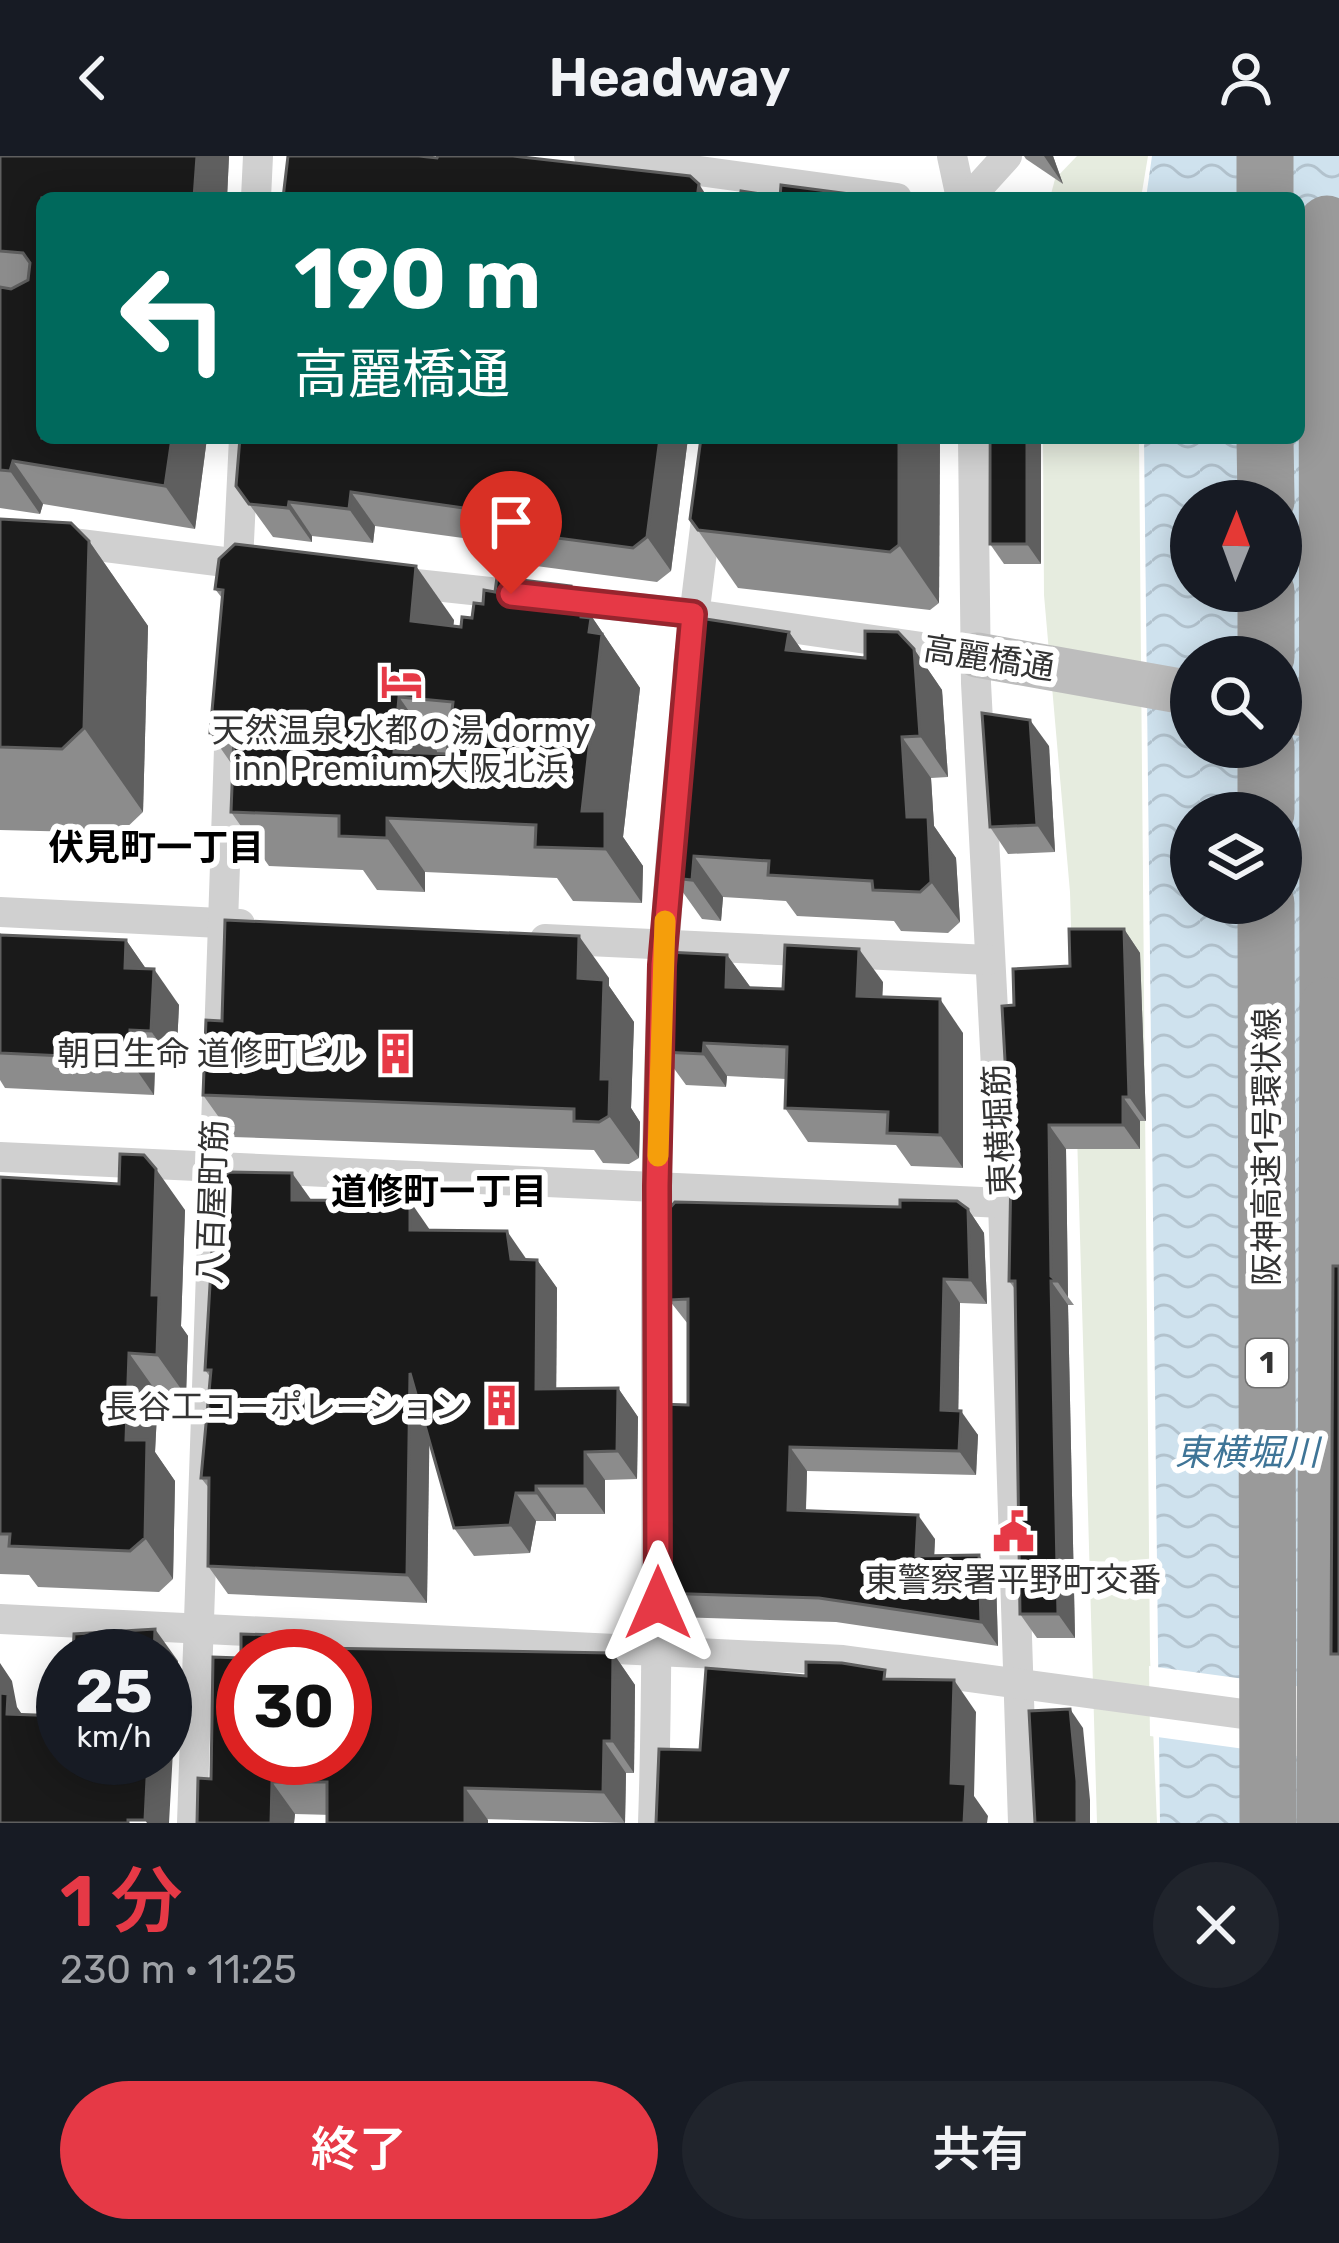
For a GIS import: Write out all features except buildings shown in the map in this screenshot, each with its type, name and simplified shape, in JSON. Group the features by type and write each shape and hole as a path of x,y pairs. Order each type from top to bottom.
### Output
{"highway":[{"path":"1265,156 1265,192"},
{"path":"1322,224 1316,716 1325,1823"},
{"path":"1265,444 1265,480"},
{"name":"阪神高速1号環状線","path":"1266,924 1268,1823"},
{"path":"1256,1823 1267,1666"}],"street":[{"path":"256,192 258,156"},
{"path":"589,156 700,163 755,189 802,192"},
{"path":"952,156 963,192"},
{"path":"971,192 1007,156"},
{"path":"236,611 244,444"},
{"path":"685,708 715,444"},
{"name":"東横堀筋","path":"973,444 988,656 989,960 1003,1202 1022,1823"},
{"path":"0,534 283,569"},
{"name":"高麗橋通","path":"352,577 693,614 988,656 1170,689"},
{"name":"八百屋町筋","path":"192,1823 232,682"},
{"path":"653,1823 659,1650 657,1186 663,944 676,802"},
{"path":"0,912 266,925"},
{"path":"518,937 989,960"},
{"path":"0,1157 1003,1202"},
{"path":"0,1619 843,1660 1339,1727"}],"shaded area":[{"path":"1077,156 1148,156 1142,192 1052,192 1055,179"},
{"path":"1043,444 1139,444 1150,1657 1157,1823 1097,1823 1070,892 1044,595"}],"water":[{"name":"東横堀川","path":"1152,156 1339,156 1339,1823 1160,1823 1144,444 1305,444 1305,192 1147,192"}],"pier":[{"path":"1149,1666 1339,1692 1339,1762 1150,1736"}],"slow traffic":[{"path":"658,1156 665,921"}],"place":[{"name":"天然温泉 水都の湯 dormy inn Premium 大阪北浜","path":"401,682"},
{"name":"朝日生命 道修町ビル","path":"396,1053"},
{"name":"長谷工コーポレーション","path":"501,1406"},
{"name":"東警察署平野町交番","path":"1013,1531"}],"district":[{"name":"伏見町一丁目","path":"156,847"},
{"name":"道修町一丁目","path":"439,1191"}],"route":[{"path":"511,594 693,614 662,965 657,1186 658,1603"}]}
